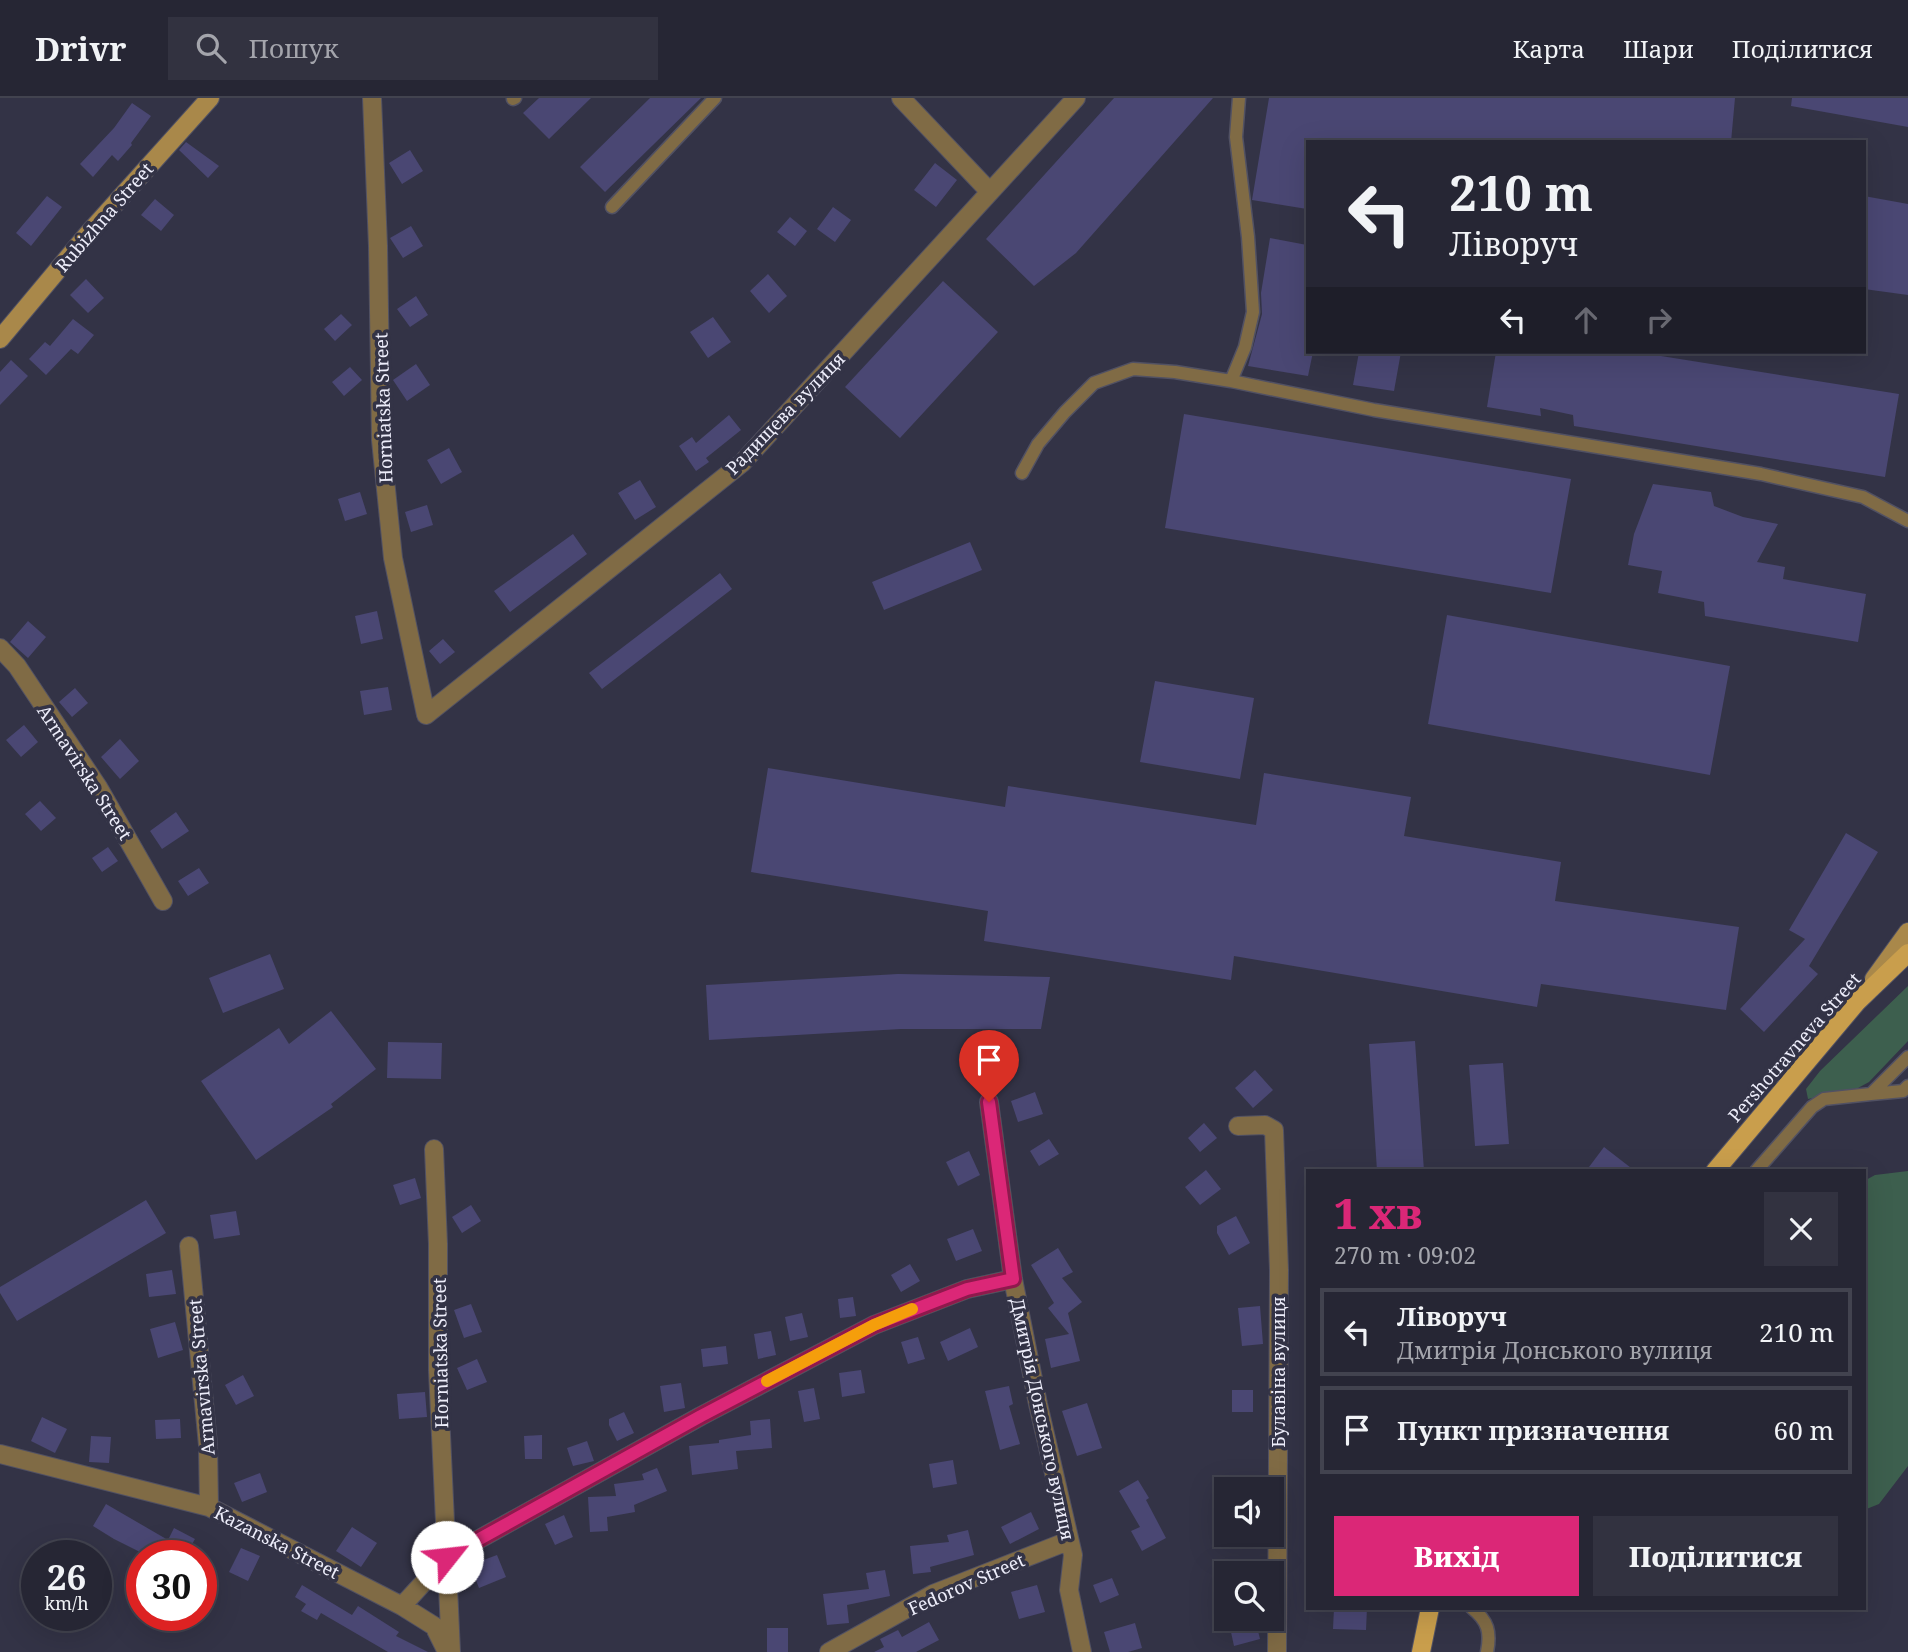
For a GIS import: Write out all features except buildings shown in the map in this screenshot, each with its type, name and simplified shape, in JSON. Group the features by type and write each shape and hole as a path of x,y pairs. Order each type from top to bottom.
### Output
{"main road":[{"name":"Pershotravneva Street","path":"1717,1169 1857,1002 1908,953"},
{"path":"1421,1652 1430,1610"}],"street":[{"name":"Rubizhna Street","path":"0,339 87,235 210,98"},
{"name":"Horniatska Street","path":"372,98 378,246 381,440 393,558 426,715"},
{"path":"901,98 990,192"},
{"name":"Радищева вулиця","path":"426,715 742,463 1076,98"},
{"name":"Armavirska Street","path":"0,648 16,666 98,786 163,901"},
{"path":"1857,1002 1908,932"},
{"name":"Дмитрія Донського вулиця","path":"989,1102 1013,1279 1073,1555 1069,1590 1082,1652"},
{"name":"Булавіна вулиця","path":"1238,1126 1265,1125 1274,1130 1279,1270 1277,1652"},
{"name":"Horniatska Street","path":"434,1149 438,1244 438,1370 449,1652"},
{"name":"Armavirska Street","path":"189,1246 208,1445 209,1507"},
{"path":"402,1606 447,1557 701,1416 874,1325 967,1289 1013,1279"},
{"name":"Kazanska Street","path":"0,1454 209,1507 402,1606 434,1626 449,1652"},
{"name":"Fedorov Street","path":"829,1652 933,1594 1068,1541"}],"lane":[{"path":"612,207 715,98"},
{"path":"1231,381 1245,347 1253,312 1248,237 1236,137 1238,98"},
{"path":"1022,473 1038,444 1094,383 1133,369 1231,381 1374,410 1760,474 1863,497 1908,521"},
{"path":"1871,1094 1908,1057"},
{"path":"1758,1169 1824,1099 1903,1091 1908,1086"},
{"path":"1474,1610 1483,1617 1490,1635 1487,1652"}],"green space":[{"path":"1908,986 1908,1041 1869,1082 1858,1088 1808,1099 1806,1089 1820,1071"},
{"path":"1908,1171 1908,1466 1879,1504 1866,1509 1866,1180 1875,1175"}],"slow traffic":[{"path":"767,1381 874,1325 912,1309"}],"route":[{"path":"447,1557 701,1416 874,1325 967,1289 1013,1279 989,1102"}]}
